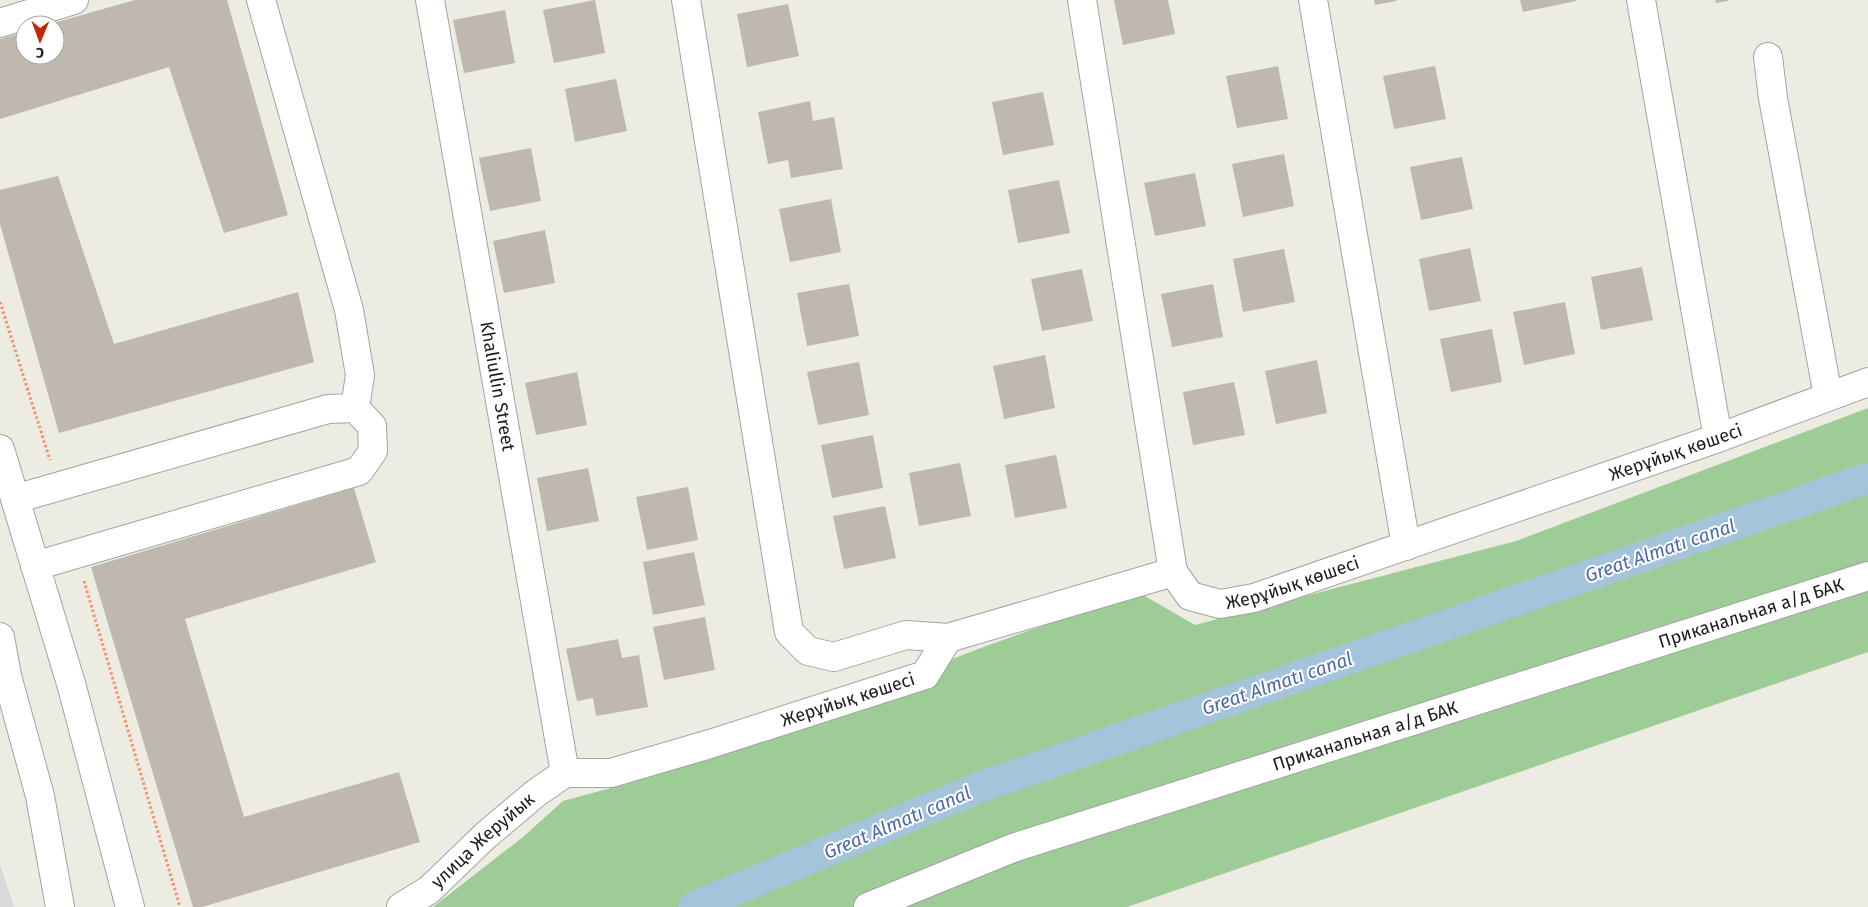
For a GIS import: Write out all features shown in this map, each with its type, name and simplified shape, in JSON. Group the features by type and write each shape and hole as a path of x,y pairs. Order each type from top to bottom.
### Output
{"street":[{"path":"0,22 74,0"},
{"path":"262,0 349,310 360,375 355,408"},
{"name":"Khaliullin Street","path":"430,0 564,773"},
{"path":"686,0 788,632 808,651 834,656 906,635 948,638 1173,572 1082,0"},
{"path":"1313,0 1406,546"},
{"path":"1642,0 1718,438"},
{"path":"1768,57 1773,98 1828,396"},
{"name":"Жерұйық көшесі","path":"1173,572 1190,596 1220,604 1254,598 1718,438 1868,382"},
{"path":"15,499 328,409 355,408 372,426 373,451 359,471 36,566"},
{"path":"0,448 72,687 130,907"},
{"name":"Приканальная а/д БАК","path":"868,907 1013,848 1868,576"},
{"path":"0,637 7,676 40,796 60,907"},
{"name":"Жерұйық көшесі","path":"564,773 611,774 925,675 948,638"},
{"name":"улица Жеруйык","path":"401,907 429,890 485,836 536,793 564,773"}],"path":[{"path":"0,302 58,487"},
{"path":"76,554 180,907"}],"shaded area":[{"path":"0,865 14,907 0,907"}],"green space":[{"path":"1868,408 1868,652 1127,907 433,907 523,837 563,801 633,782 986,646 1138,592 1195,625 1516,541"}],"building":[{"path":"135,0 227,0 288,215 224,233 169,67 0,119 0,39 15,35 15,65 65,65 65,20"},
{"path":"595,0 605,53 554,63 543,10"},
{"path":"1114,0 1168,0 1175,34 1123,45"},
{"path":"1374,0 1396,0 1396,1 1375,5"},
{"path":"1520,0 1576,0 1576,1 1523,12"},
{"path":"1715,0 1728,0 1728,1 1716,3"},
{"path":"788,4 799,56 747,67 737,14"},
{"path":"505,10 515,63 464,73 453,20"},
{"path":"1278,66 1288,119 1237,128 1226,76"},
{"path":"1435,66 1446,119 1394,129 1383,76"},
{"path":"616,79 627,131 575,142 565,89"},
{"path":"1043,92 1054,145 1003,155 992,102"},
{"path":"810,101 813,121 834,117 843,169 791,178 788,160 768,164 758,112"},
{"path":"531,148 541,201 490,211 479,158"},
{"path":"1284,154 1294,206 1243,217 1232,164"},
{"path":"1462,157 1473,209 1421,220 1410,167"},
{"path":"1195,173 1206,226 1155,236 1144,183"},
{"path":"58,176 114,344 298,292 314,362 59,433 0,224 0,190"},
{"path":"1059,180 1070,233 1018,243 1008,190"},
{"path":"831,199 841,252 790,262 779,209"},
{"path":"545,230 555,283 504,293 493,241"},
{"path":"1470,248 1481,301 1429,311 1419,259"},
{"path":"1284,249 1295,302 1243,312 1233,259"},
{"path":"1642,267 1653,320 1601,330 1591,277"},
{"path":"1082,269 1093,321 1042,331 1031,279"},
{"path":"849,284 859,336 807,346 797,293"},
{"path":"1213,284 1223,337 1172,347 1161,294"},
{"path":"1565,302 1575,354 1524,365 1513,312"},
{"path":"1492,329 1502,382 1451,392 1440,339"},
{"path":"1045,355 1055,408 1004,419 993,366"},
{"path":"1317,360 1327,413 1276,424 1265,371"},
{"path":"859,362 869,415 818,425 807,372"},
{"path":"577,372 587,425 536,435 525,383"},
{"path":"1234,382 1245,435 1193,445 1183,392"},
{"path":"873,435 883,488 832,498 821,445"},
{"path":"1056,455 1067,508 1015,518 1005,465"},
{"path":"960,463 971,516 919,526 909,473"},
{"path":"588,468 599,521 547,531 537,478"},
{"path":"688,487 698,540 647,550 636,497"},
{"path":"354,488 376,562 185,619 244,817 399,772 420,842 202,907 193,907 91,567"},
{"path":"885,506 896,558 844,569 833,516"},
{"path":"694,552 705,605 653,615 643,562"},
{"path":"705,617 715,670 664,680 653,627"},
{"path":"618,639 622,658 639,655 648,707 596,716 593,698 577,701 566,649"}],"waterway":[{"name":"Great Almatı canal","path":"694,907 978,788 1868,478"}]}
